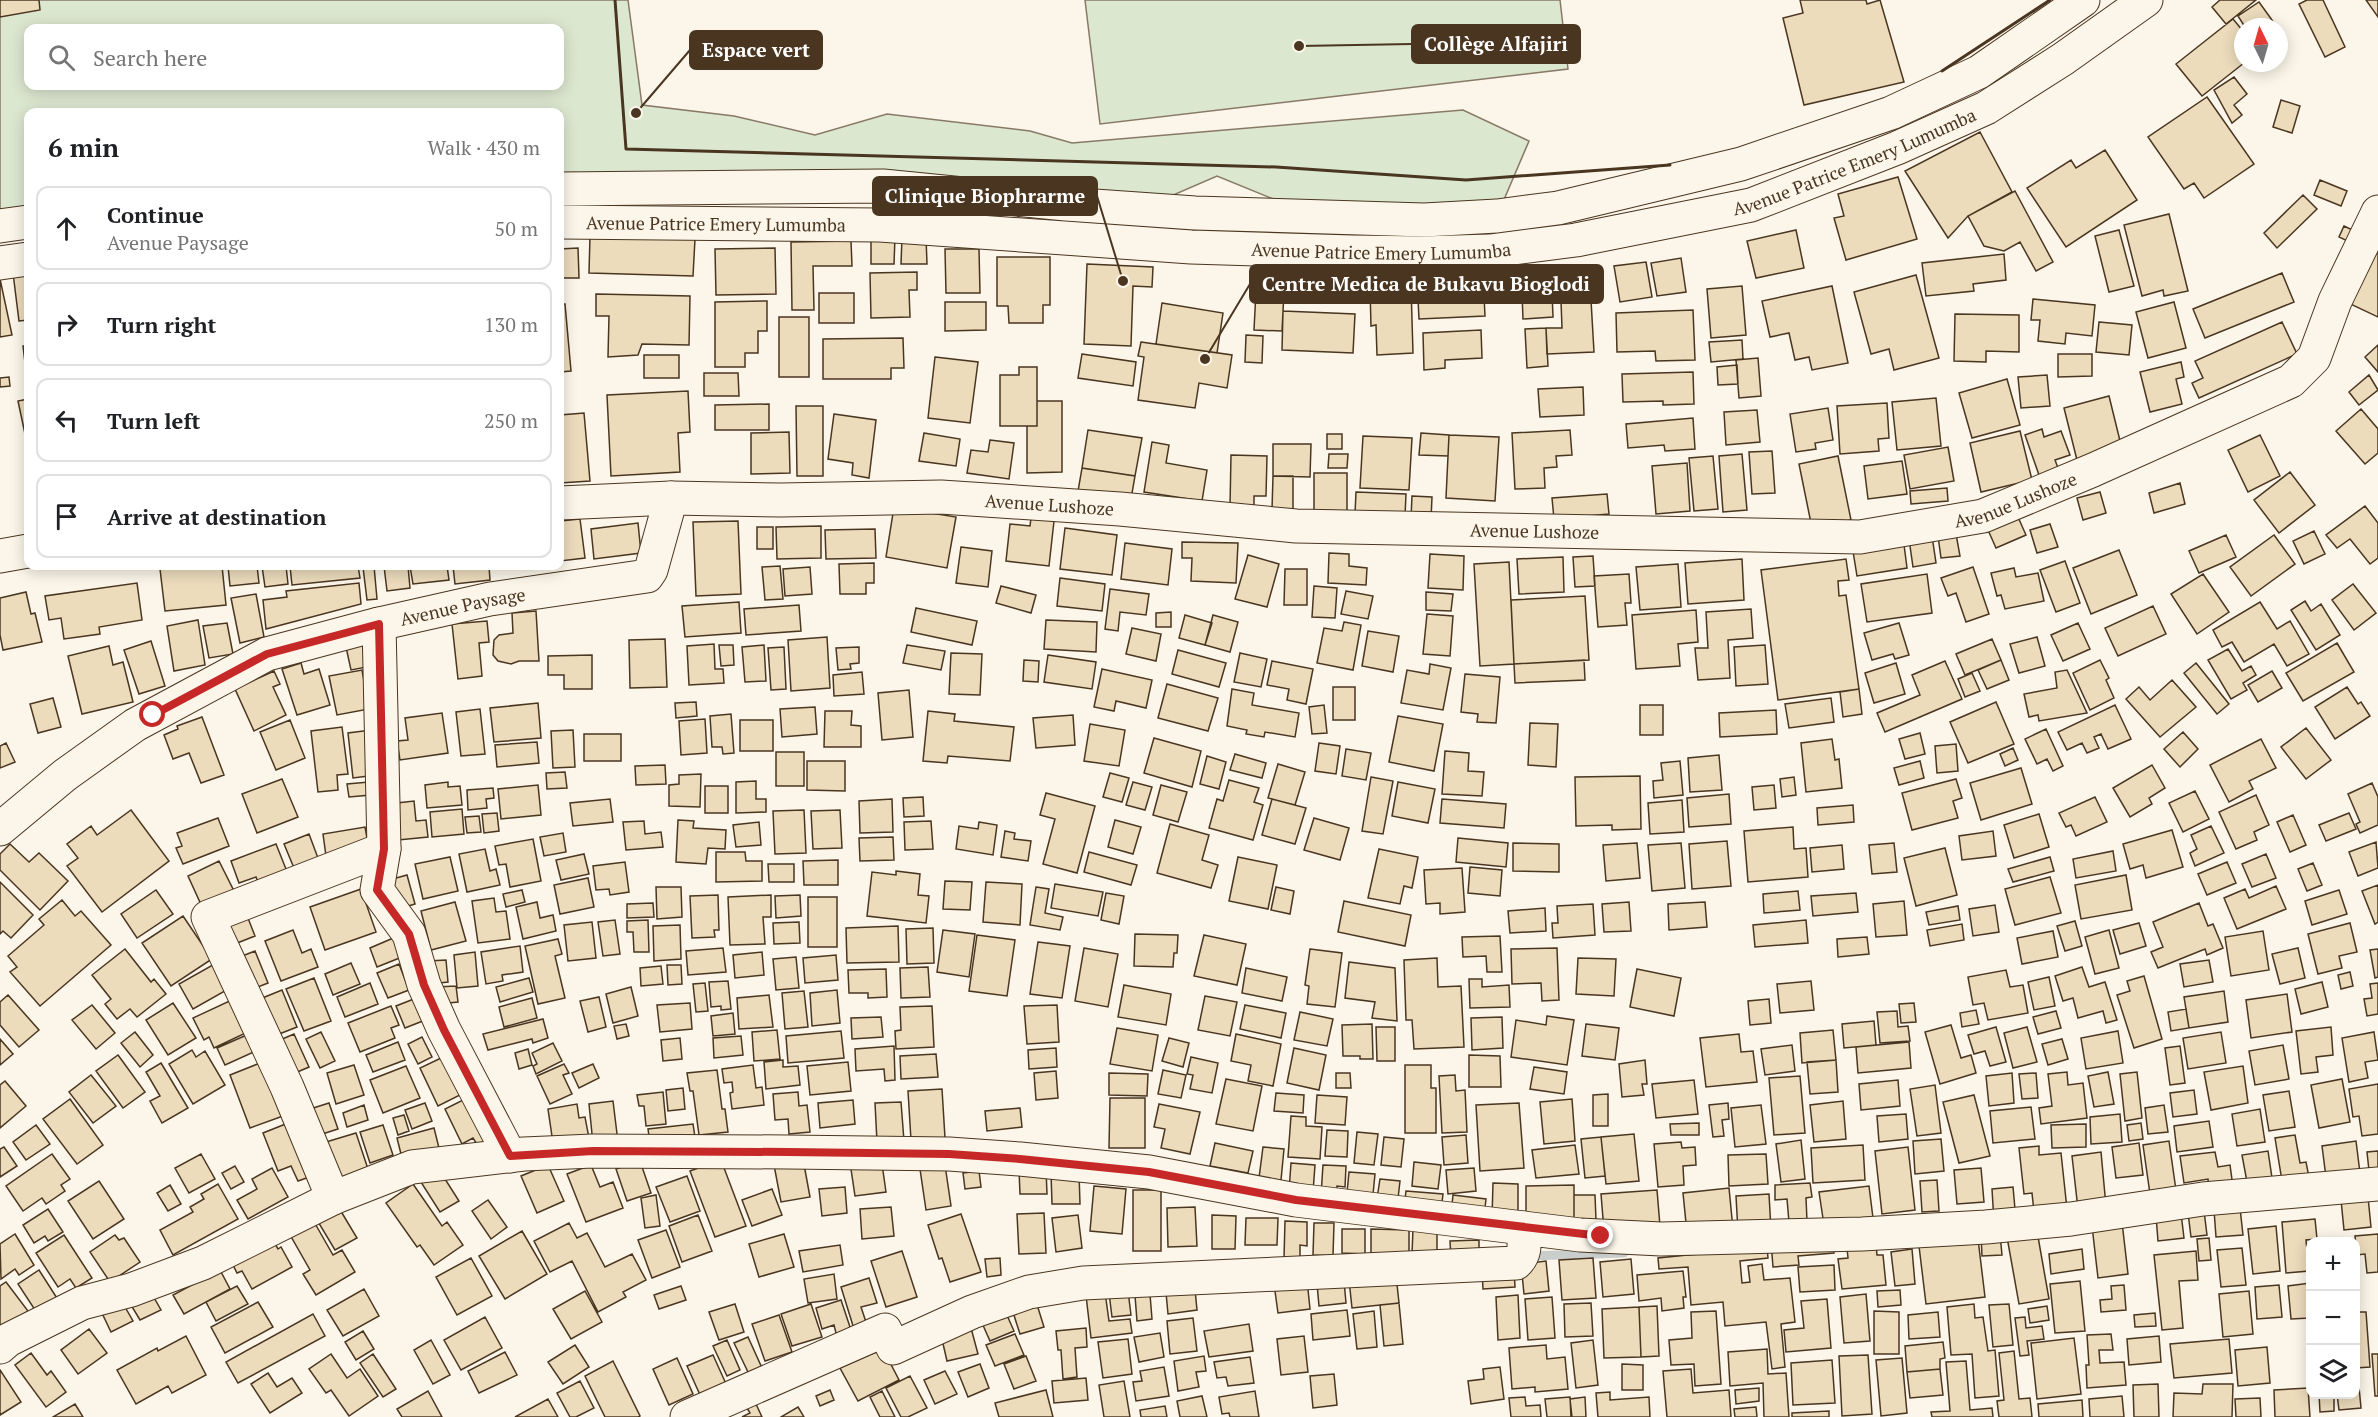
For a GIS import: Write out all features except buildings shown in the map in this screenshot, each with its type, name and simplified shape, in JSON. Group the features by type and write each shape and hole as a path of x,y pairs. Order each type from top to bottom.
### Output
{"street":[{"name":"Avenue Patrice Emery Lumumba","path":"564,189 883,186 1066,204 1195,213 1424,220 1483,217 1558,208 1741,164 1891,113 1979,72 2083,0"},
{"name":"Avenue Patrice Emery Lumumba","path":"564,222 880,225 1191,247 1423,253 1490,250 1576,240 1751,205 1896,148 1986,108 2146,0"},
{"path":"1741,164 1751,205"},
{"path":"880,225 883,186"},
{"name":"Avenue Lushoze","path":"564,503 671,498 781,500 941,497 1120,509 1296,526 1860,537 1983,516 2291,381 2314,358 2335,301 2378,212"},
{"path":"0,226 24,223"},
{"path":"0,263 24,260"},
{"name":"Avenue Paysage","path":"0,829 65,776 135,725 267,654 379,624 490,599 647,576 651,570 671,498"},
{"path":"0,556 24,552"},
{"path":"379,624 384,849 377,890 409,934 424,985 444,1030 510,1156"},
{"path":"333,1198 288,1087 208,917 384,849"},
{"path":"0,1347 8,1340 82,1303 131,1290 203,1263 333,1198 412,1167 510,1156 593,1151 788,1152 949,1154 1020,1159 1149,1172 1296,1200 1580,1235 1661,1239 1862,1234 2050,1221 2203,1200 2378,1184"},
{"path":"687,1417 885,1330 894,1348 972,1312 1029,1292 1083,1283 1516,1263 1523,1257 1524,1252 1523,1228"}],"green space":[{"path":"0,0 628,0 642,105 734,116 815,135 887,114 1030,131 1072,143 1463,110 1529,141 1497,216 1315,216 1217,176 1141,209 564,189 564,108 24,108 24,223 0,226"},
{"path":"1085,0 1560,0 1568,69 1100,124"}],"waterway":[{"path":"1527,1256 1624,1253"}],"wall":[{"path":"615,0 626,149 1276,167 1466,180 1670,165"},
{"path":"1942,71 2050,0"}],"place":[{"name":"Collège Alfajiri","path":"1299,46"},
{"name":"Espace vert","path":"636,113"},
{"name":"Clinique Biophrarme","path":"1123,281"},
{"name":"Centre Medica de Bukavu Bioglodi","path":"1205,359"}],"route":[{"path":"153,715 267,654 379,624 384,849 377,890 409,934 424,985 444,1030 510,1156 593,1151 788,1152 949,1154 1020,1159 1149,1172 1296,1200 1601,1236"}]}
